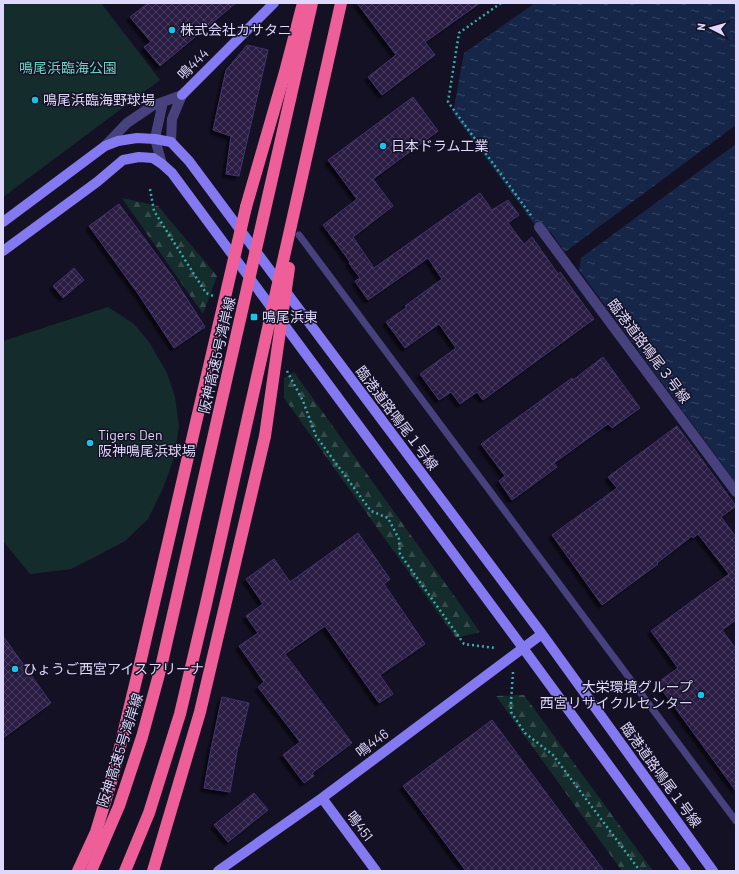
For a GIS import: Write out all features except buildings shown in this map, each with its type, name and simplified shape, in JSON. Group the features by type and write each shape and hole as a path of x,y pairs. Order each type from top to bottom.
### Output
{"highway":[{"path":"78,871 96,832 114,772 246,206 285,72 303,3"},
{"name":"阪神高速5号湾岸線","path":"91,871 119,806 142,737 160,668 312,3"},
{"path":"125,871 149,813 180,714 208,596 341,3"},
{"path":"153,871 200,712 265,436 302,178"}],"street":[{"name":"鳴444","path":"182,95 274,3"},
{"path":"3,222 105,146 127,123 152,106 182,95"},
{"path":"105,146 118,140 137,138 171,142 172,119 182,95"},
{"path":"162,164 155,139 163,102"},
{"name":"臨港道路鳴尾１号線","path":"171,142 189,161 542,634 713,871"},
{"path":"3,251 97,182 124,160 139,157 153,158 172,173 686,871"},
{"name":"臨港道路鳴尾３号線","path":"539,227 736,492"},
{"name":"鳴446","path":"218,871 322,798 542,634"},
{"name":"鳴451","path":"322,798 376,871"}],"lane":[{"path":"299,235 736,821"}],"path":[{"path":"501,3 459,34 448,102 539,227"},
{"path":"150,189 154,211 206,293 219,298"},
{"path":"284,365 303,401 316,436 371,511 388,518 399,539 400,554 464,644 494,648"},
{"path":"514,672 511,712 525,733 553,755 640,871"}],"green space":[{"name":"鳴尾浜臨海公園","path":"3,3 101,3 160,80 3,197"},
{"path":"122,198 158,206 217,276 203,314"},
{"name":"Tigers Den 阪神鳴尾浜球場","path":"108,307 134,324 149,342 167,373 175,397 179,427 174,458 163,488 148,519 125,541 71,569 30,574 3,541 3,341"},
{"path":"294,372 480,632 456,638 284,398 284,378"},
{"path":"524,695 653,871 622,871 496,696"}],"water":[{"path":"535,3 736,3 736,125 565,252 550,231 543,236 453,113 464,53"},
{"path":"736,144 736,483 579,270 581,258"}],"place":[{"name":"株式会社カサタニ","path":"172,30"},
{"name":"鳴尾浜臨海野球場","path":"35,100"},
{"name":"日本ドラム工業","path":"383,146"},
{"name":"鳴尾浜東","path":"254,317"},
{"name":"Tigers Den 阪神鳴尾浜球場","path":"90,443"},
{"name":"ひょうご西宮アイスアリーナ","path":"15,669"},
{"name":"大栄環境グループ 西宮リサイクルセンター","path":"701,695"}]}
